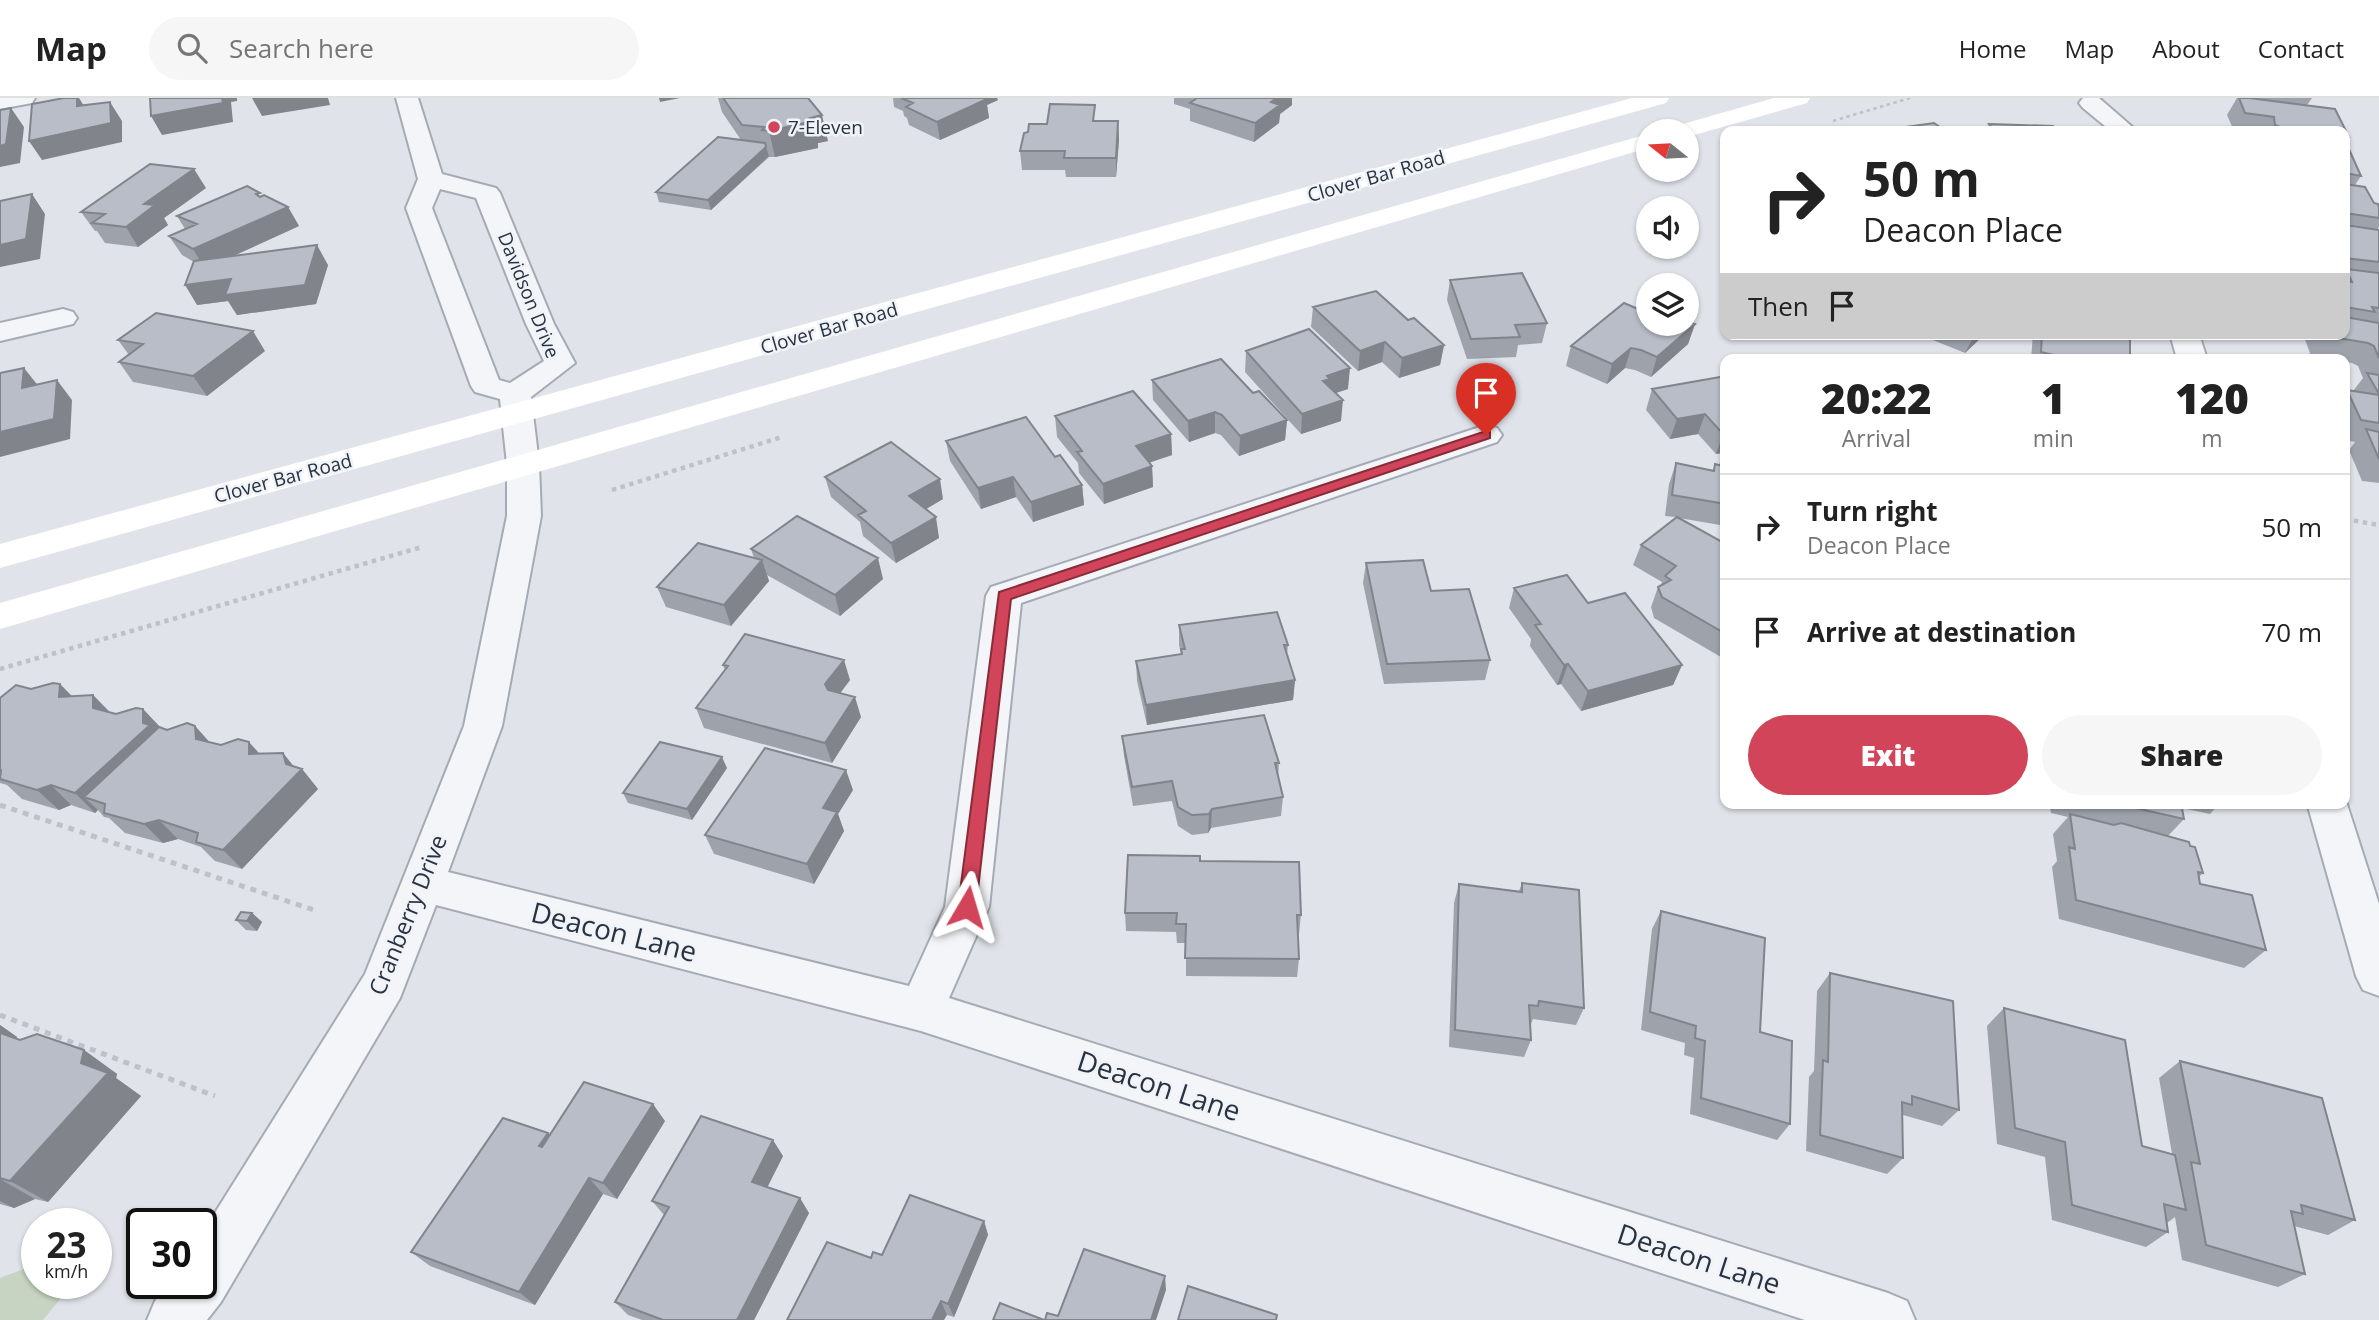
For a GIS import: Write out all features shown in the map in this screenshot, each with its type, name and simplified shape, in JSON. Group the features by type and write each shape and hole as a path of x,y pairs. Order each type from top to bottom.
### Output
{"main road":[{"name":"Clover Bar Road","path":"0,556 517,404 1658,98"},
{"path":"1699,127 1799,98"},
{"name":"Clover Bar Road","path":"0,616 1636,144"}],"street":[{"path":"0,102 24,98"},
{"path":"407,98 431,179 419,208 486,386 517,404"},
{"path":"2091,103 2119,126"},
{"name":"Davidson Drive","path":"431,179 487,193 540,324 560,363 517,404"},
{"path":"0,332 63,318"},
{"name":"Cranberry Drive","path":"174,1320 202,1283 384,984 483,726 524,516 523,464 517,404"},
{"path":"921,1010 967,907 1004,596 1486,435"},
{"path":"2329,809 2379,976"},
{"name":"Deacon Lane","path":"422,883 921,1010 1888,1320"}],"path":[{"path":"1823,124 1910,98"},
{"path":"2350,520 2379,525"},
{"path":"0,669 422,547"},
{"path":"0,805 317,911"},
{"path":"0,1015 215,1096"}],"green space":[{"path":"21,1270 21,1299 60,1299 43,1320 0,1320 0,1278"}],"building":[{"path":"77,98 77,106 110,102 111,123 29,141 32,104"},
{"path":"150,98 222,98 223,103 151,116"},
{"path":"723,98 808,98 822,115 810,118 813,121 769,131 762,130 765,127 742,125"},
{"path":"901,98 987,99 937,122 906,107 913,103"},
{"path":"1197,98 1277,98 1271,102 1280,105 1255,123 1190,103"},
{"path":"2239,98 2335,109 2344,126 2278,126 2274,117 2245,113"},
{"path":"1050,104 1095,105 1093,121 1118,121 1116,158 1064,158 1065,151 1020,151 1029,124 1047,124"},
{"path":"11,108 6,144 0,146 0,110"},
{"path":"1934,123 1938,126 1913,126"},
{"path":"1989,124 2053,126 1990,126"},
{"name":"7-Eleven","path":"718,137 765,143 766,147 708,200 656,192"},
{"path":"2350,151 2361,176 2350,174"},
{"path":"150,164 194,169 144,204 155,205 126,227 92,223 105,214 81,212"},
{"path":"2350,185 2365,187 2374,203 2378,204 2379,218 2350,214"},
{"path":"247,186 260,193 256,194 260,197 264,195 288,207 193,249 169,236 197,224 177,216"},
{"path":"32,194 26,239 0,245 0,201"},
{"path":"2350,226 2379,230 2379,262 2350,259"},
{"path":"317,245 305,285 225,295 231,279 185,285 194,261"},
{"path":"2350,269 2379,273 2379,308 2372,307 2375,312 2350,308"},
{"path":"1522,273 1547,323 1515,325 1520,337 1471,339 1450,280"},
{"path":"1376,291 1408,320 1414,318 1444,345 1402,358 1385,342 1360,351 1313,307"},
{"path":"1624,303 1636,308 1636,336 1681,336 1657,357 1631,348 1612,364 1571,346"},
{"path":"156,313 253,331 193,376 119,362 143,344 118,340"},
{"path":"2350,318 2379,323 2379,358 2374,346 2350,340"},
{"path":"1309,329 1350,368 1327,376 1330,379 1323,381 1343,400 1302,414 1246,351"},
{"path":"2042,340 2130,340 2130,354 2041,352"},
{"path":"1221,359 1253,393 1259,391 1287,420 1240,436 1222,415 1215,412 1188,421 1152,380"},
{"path":"24,368 22,388 57,380 54,419 0,432 0,373"},
{"path":"2367,373 2379,375 2379,394"},
{"path":"1720,377 1720,431 1705,414 1677,419 1652,389"},
{"path":"2350,390 2379,395 2379,423 2361,420"},
{"path":"1133,391 1171,434 1136,446 1152,466 1103,484 1077,452 1082,451 1055,416"},
{"path":"1026,417 1055,457 1060,455 1082,485 1031,502 1013,477 978,488 946,441"},
{"path":"2366,429 2379,432 2379,459"},
{"path":"891,442 940,479 909,496 936,517 891,543 858,515 866,511 825,477"},
{"path":"1676,463 1714,471 1715,464 1720,465 1720,503 1672,495"},
{"path":"797,516 878,558 835,595 751,549"},
{"path":"1677,517 1720,541 1720,631 1662,597 1658,587 1671,580 1665,576 1676,566 1641,545"},
{"path":"698,543 762,560 724,605 657,587"},
{"path":"1423,560 1431,591 1469,589 1490,660 1387,664 1366,563"},
{"path":"1567,575 1588,603 1625,593 1682,665 1588,691 1568,664 1564,665 1535,625 1541,624 1514,588"},
{"path":"1277,612 1288,645 1284,645 1295,680 1146,705 1136,661 1182,654 1181,649 1185,649 1179,625"},
{"path":"745,634 844,660 825,684 828,690 855,697 825,743 696,708 728,666 723,665"},
{"path":"53,683 60,684 59,697 93,695 93,708 116,714 136,708 143,709 143,723 150,725 75,793 51,785 37,790 0,779 0,698 16,685 31,689"},
{"path":"1264,715 1279,763 1275,763 1283,797 1212,809 1209,814 1192,815 1178,807 1172,781 1132,787 1122,736"},
{"path":"187,723 195,726 196,739 221,745 238,739 249,742 249,754 283,753 286,764 302,769 223,850 196,842 198,833 159,820 144,824 104,813 105,804 84,797 159,727 167,730"},
{"path":"660,742 722,757 687,809 623,793"},
{"path":"765,748 846,770 823,808 837,812 807,864 705,835"},
{"path":"2140,809 2182,809 2184,819"},
{"path":"2070,814 2114,825 2121,823 2189,842 2190,846 2195,847 2203,873 2198,872 2200,884 2252,895 2266,950 2076,900 2069,847 2075,849"},
{"path":"1128,855 1200,856 1200,861 1299,862 1299,959 1185,958 1186,924 1176,924 1177,913 1125,913"},
{"path":"1522,883 1579,890 1584,1008 1539,1001 1538,1006 1529,1005 1531,1040 1455,1030 1459,884 1522,892"},
{"path":"1661,911 1765,938 1760,1032 1792,1041 1790,1124 1701,1098 1705,1041 1695,1038 1696,1026 1650,1012"},
{"path":"241,912 252,913 247,921 236,920"},
{"path":"1830,973 1953,1001 1959,1110 1912,1096 1912,1105 1902,1102 1903,1158 1820,1135 1823,1060 1828,1062"},
{"path":"2004,1008 2125,1040 2142,1146 2175,1155 2186,1210 2164,1204 2168,1232 2072,1205 2065,1142 2015,1128"},
{"path":"0,1033 20,1040 37,1034 84,1050 81,1063 108,1073 10,1181 0,1178"},
{"path":"2180,1061 2322,1098 2355,1220 2301,1205 2303,1214 2291,1211 2305,1274 2206,1245 2191,1162 2200,1164"},
{"path":"584,1082 653,1104 603,1183 589,1178 519,1292 411,1252 503,1118 548,1133 539,1146 542,1147"},
{"path":"701,1116 773,1140 752,1182 800,1198 737,1320 663,1320 615,1302 669,1207 652,1201"},
{"path":"910,1195 984,1221 948,1304 941,1301 932,1320 787,1320 827,1242 871,1258 873,1252 882,1255"},
{"path":"1084,1249 1165,1276 1151,1320 1045,1320 1047,1313 1058,1316"},
{"path":"1188,1286 1277,1315 1276,1320 1178,1320"},
{"path":"1000,1303 1044,1320 993,1320"}],"place":[{"name":"7-Eleven","path":"774,127"}],"route":[{"path":"967,907 1004,596 1486,435"}]}
